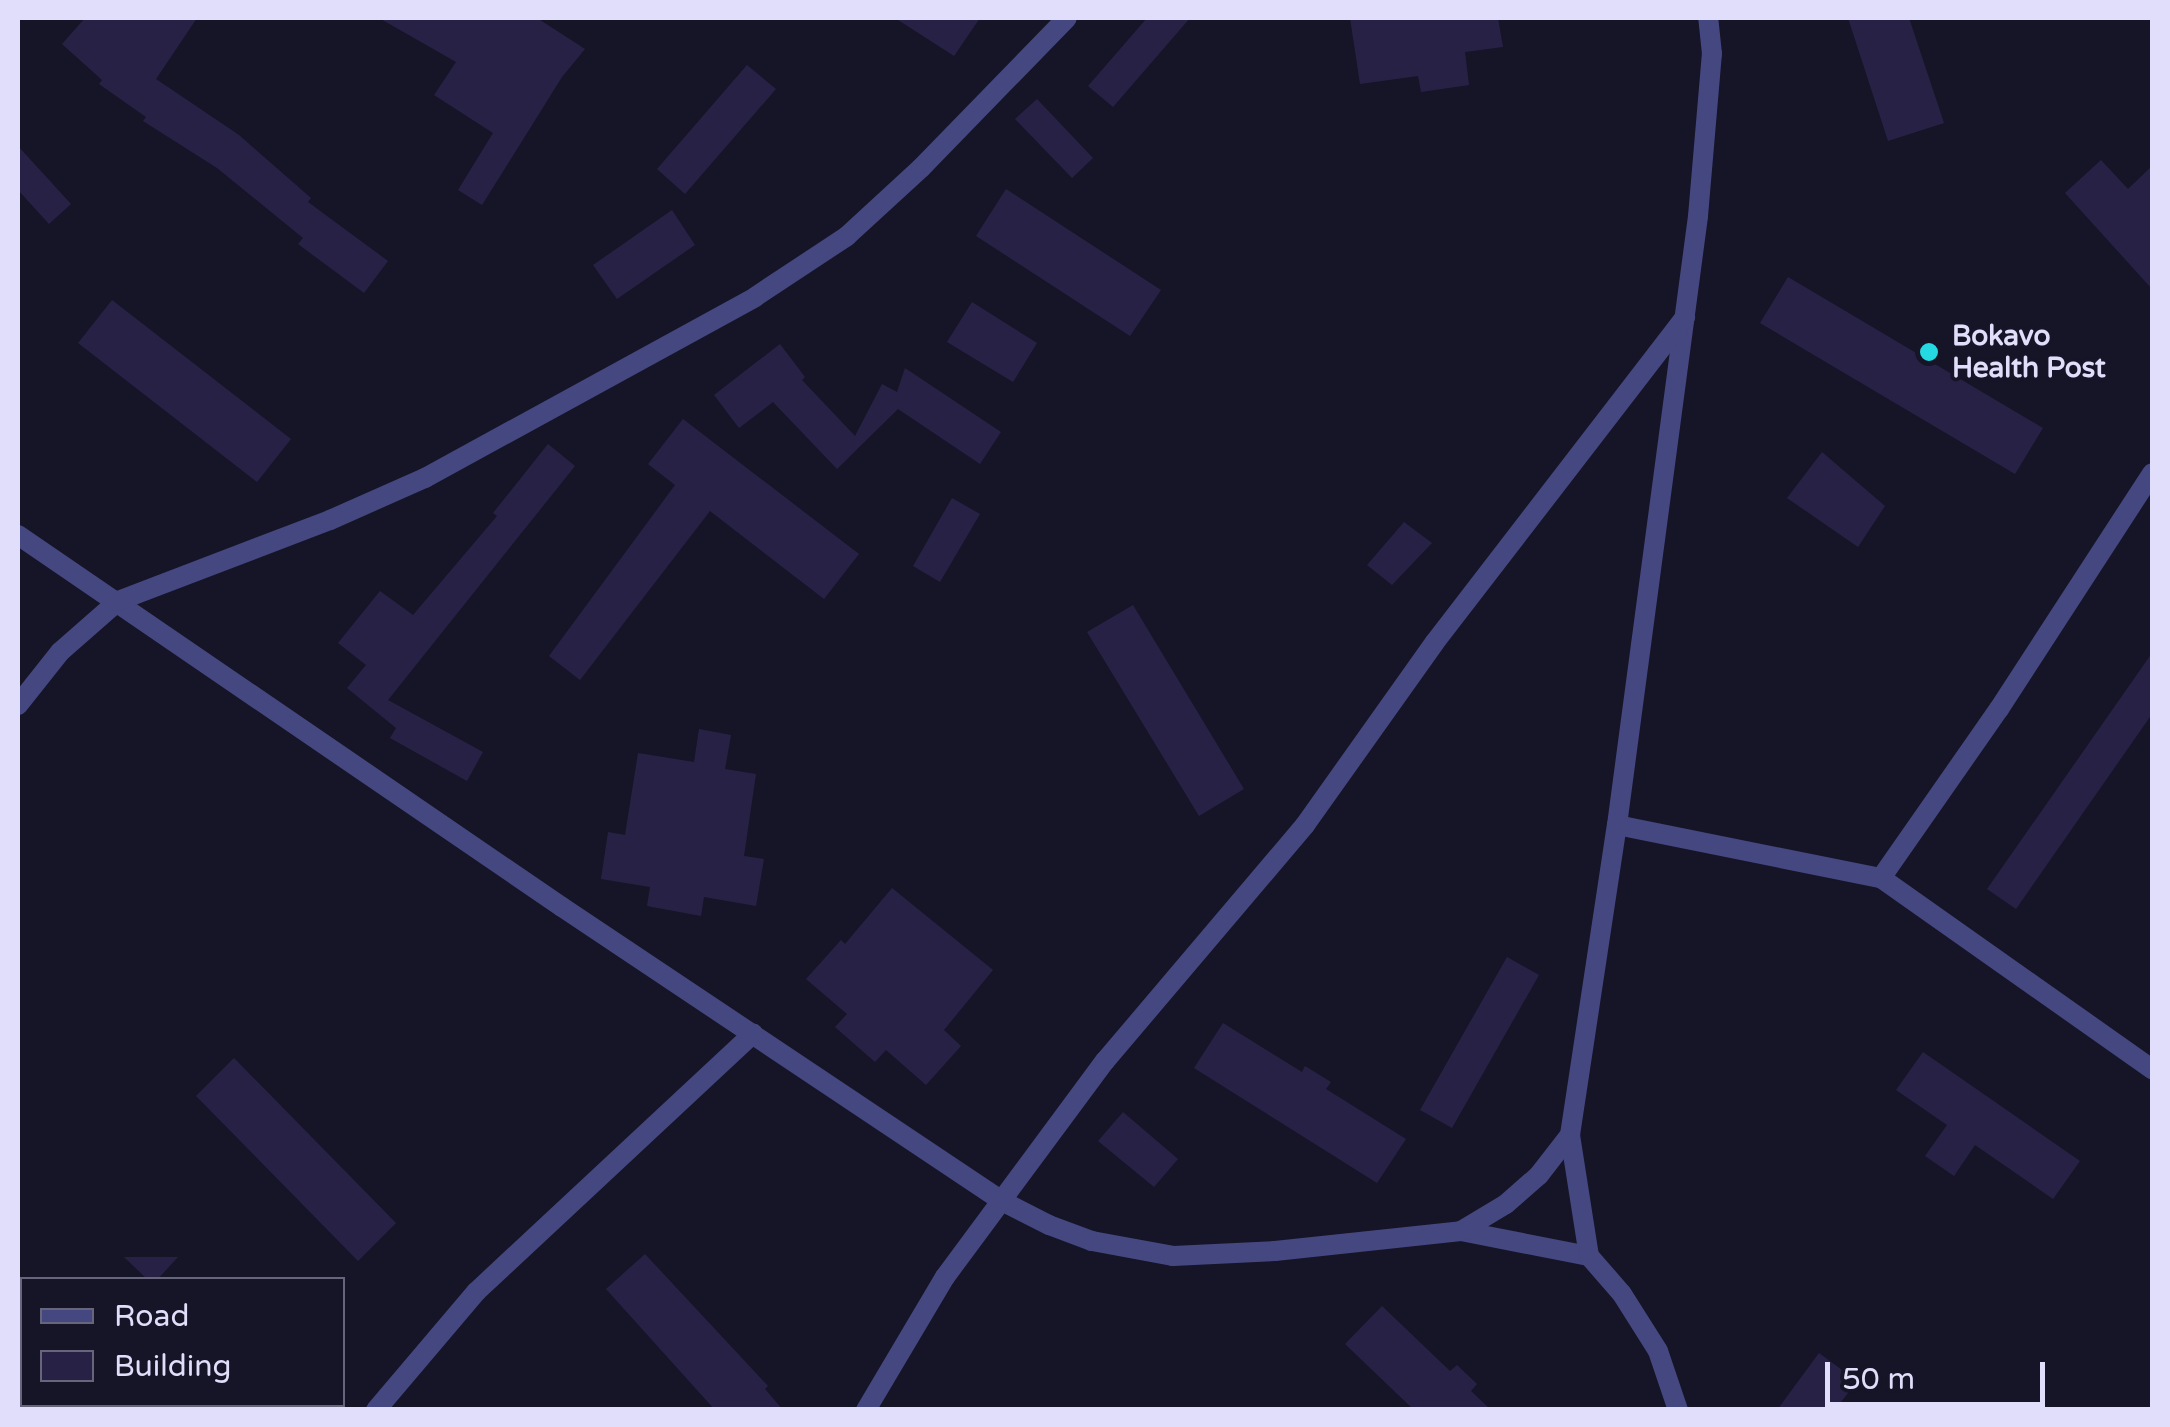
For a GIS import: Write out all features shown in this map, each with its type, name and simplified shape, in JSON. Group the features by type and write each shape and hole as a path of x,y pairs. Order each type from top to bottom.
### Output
{"street":[{"path":"18,705 60,652 118,601 330,520 425,478 756,296 847,236 921,168 1067,18"},
{"path":"1678,1410 1658,1352 1622,1294 1589,1256 1570,1135 1618,825 1685,317 1712,54 1708,18"},
{"path":"866,1410 945,1277 1105,1061 1305,825 1435,642 1685,317"},
{"path":"1880,878 1999,709 2152,473"},
{"path":"18,535 562,908 1002,1201 1092,1240 1173,1256 1276,1252 1461,1231 1589,1256"},
{"path":"1618,825 1880,878 2152,1068"},
{"path":"376,1410 476,1292 754,1034"},
{"path":"1461,1231 1506,1204 1539,1174 1570,1135"}],"building":[{"path":"85,18 197,18 156,79 239,135 311,198 308,202 388,261 364,293 298,244 303,238 217,168 143,121 146,117 99,84 102,80 62,44"},
{"path":"379,18 537,18 585,49 562,77 482,205 458,190 493,133 434,95 456,62"},
{"path":"895,18 980,18 954,56"},
{"path":"1147,18 1190,18 1113,107 1088,86"},
{"path":"1350,18 1498,18 1503,47 1465,52 1469,85 1421,92 1418,76 1360,84"},
{"path":"1848,18 1909,18 1944,123 1888,141"},
{"path":"747,65 776,89 685,194 657,169"},
{"path":"1037,99 1093,158 1072,178 1015,119"},
{"path":"18,146 71,204 49,224 18,190"},
{"path":"2101,160 2128,189 2152,166 2152,289 2065,193"},
{"path":"1006,189 1161,290 1130,336 976,236"},
{"path":"672,210 695,245 617,299 593,265"},
{"path":"1788,277 2043,428 2015,474 1760,323"},
{"path":"112,300 291,439 257,482 78,343"},
{"path":"972,302 1037,343 1013,382 947,342"},
{"path":"780,344 805,377 802,380 855,436 882,384 897,392 905,368 1001,432 980,464 898,409 837,469 773,402 739,428 714,395"},
{"path":"683,419 859,554 824,599 710,511 580,680 549,656 675,485 648,464"},
{"path":"548,444 575,466 388,700 483,752 467,781 390,738 396,728 347,688 366,665 338,643 380,591 413,615 497,516 493,513"},
{"path":"1822,452 1885,506 1858,547 1787,498"},
{"path":"952,498 980,514 940,582 913,566"},
{"path":"1404,522 1432,543 1392,585 1367,565"},
{"path":"1133,605 1244,789 1199,816 1087,632"},
{"path":"2152,653 2152,714 2016,909 1987,889"},
{"path":"699,729 731,735 725,769 756,774 744,856 764,859 756,906 704,897 701,916 647,906 650,887 601,879 608,832 625,835 638,753 694,762"},
{"path":"892,888 993,970 944,1030 961,1046 926,1085 886,1050 875,1062 835,1027 847,1014 806,979 841,940 845,944"},
{"path":"1507,957 1539,975 1452,1128 1420,1110"},
{"path":"1223,1023 1302,1072 1305,1066 1331,1082 1326,1089 1406,1139 1377,1183 1194,1068"},
{"path":"1923,1052 2080,1161 2053,1199 1975,1145 1954,1176 1925,1156 1947,1125 1896,1090"},
{"path":"234,1058 396,1223 358,1261 196,1096"},
{"path":"1123,1112 1178,1159 1154,1187 1098,1141"},
{"path":"645,1254 768,1386 765,1389 783,1410 715,1410 606,1289"},
{"path":"124,1257 178,1257 160,1277 145,1277"},
{"path":"1382,1306 1450,1371 1457,1365 1477,1384 1471,1391 1491,1410 1414,1410 1345,1344"},
{"path":"1819,1353 1857,1381 1835,1410 1777,1410"}],"place":[{"name":"Bokavo Health Post","path":"1929,352"}]}
